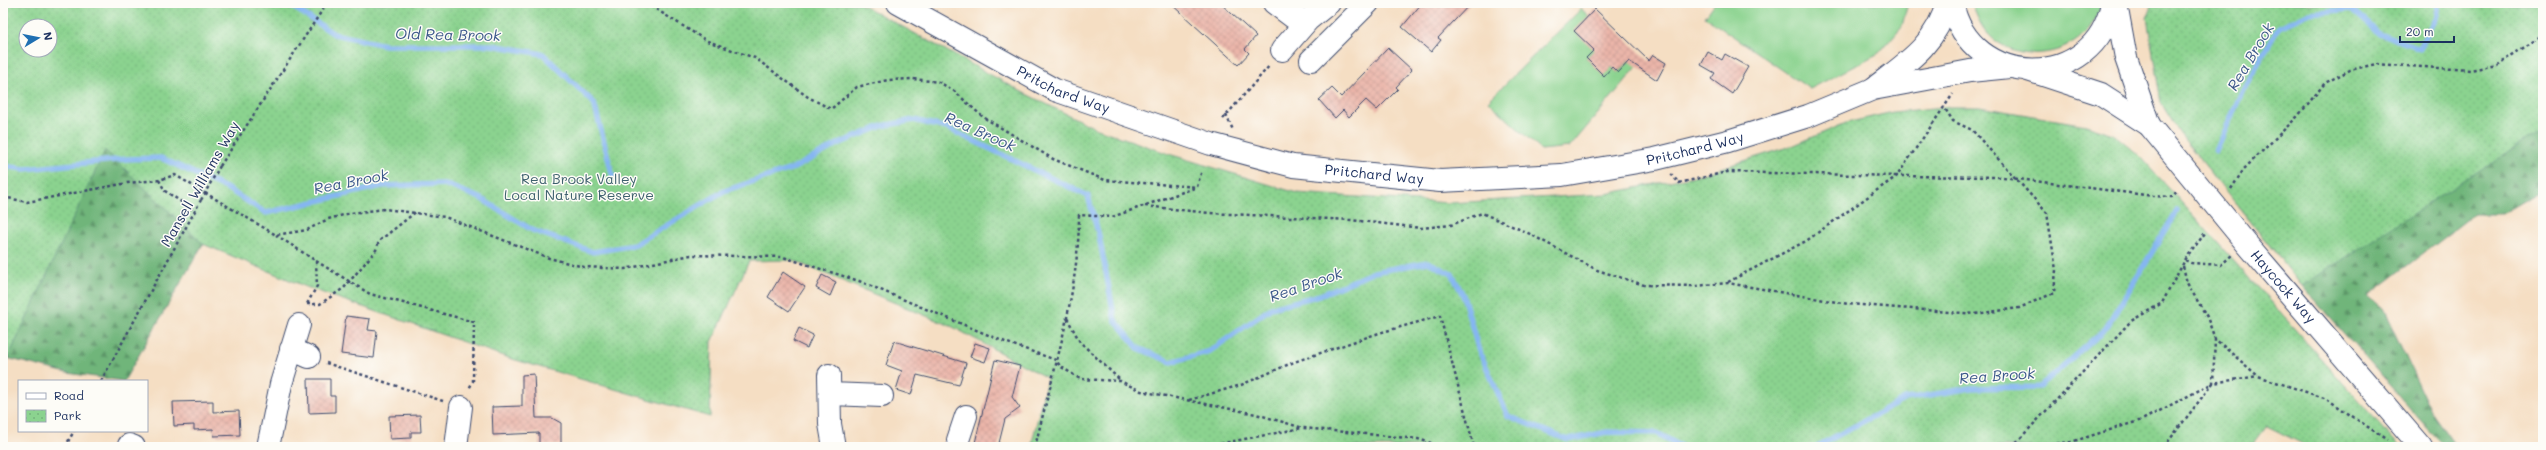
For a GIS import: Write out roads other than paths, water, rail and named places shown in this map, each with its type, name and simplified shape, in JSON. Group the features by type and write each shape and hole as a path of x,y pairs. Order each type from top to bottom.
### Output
{"main road":[{"name":"Pritchard Way","path":"898,3 1055,90 1211,144 1293,166 1440,181 1562,175 1669,156 1728,141 1808,116 1873,89 1970,71 2019,69 2044,70 2066,63 2088,48 2103,29 2112,3"},
{"path":"1274,3 1294,18 1308,20"},
{"path":"1282,50 1308,20 1329,3"},
{"path":"1311,60 1368,3"},
{"name":"Pritchard Way","path":"1873,89 1922,50 1942,21 1947,3"},
{"name":"Haycock Way","path":"1952,3 1960,26 1982,53 2019,69 2101,94 2148,125 2251,249 2421,447"},
{"name":"Haycock Way","path":"2116,3 2126,58 2148,125"},
{"path":"268,447 281,384 300,353 299,325"},
{"path":"834,447 830,385 882,396"},
{"path":"456,447 461,407"},
{"path":"958,440 966,416"}],"waterway":[{"name":"Old Rea Brook","path":"287,3 334,34 385,45 492,45 543,54 594,103 613,177"},
{"name":"Rea Brook","path":"2216,151 2243,90 2279,27 2310,13 2351,9 2379,33 2419,48 2437,15 2439,3"},
{"name":"Rea Brook","path":"3,166 25,169 126,159 161,158 226,188 266,213 382,186 444,184 480,198 532,230 593,252 634,245 724,191 794,168 838,144 882,126 914,120 947,128 1088,196 1099,236 1115,320 1138,348 1171,362 1210,351 1271,308 1320,295 1374,272 1428,262 1452,274 1463,295 1478,348 1508,416 1568,440 1607,432 1657,433 1682,447"},
{"name":"Rea Brook","path":"1816,447 1905,399 1971,388 2039,387 2106,328 2177,211"}],"park label":[{"name":"Rea Brook Valley Local Nature Reserve","path":"579,188"}]}
